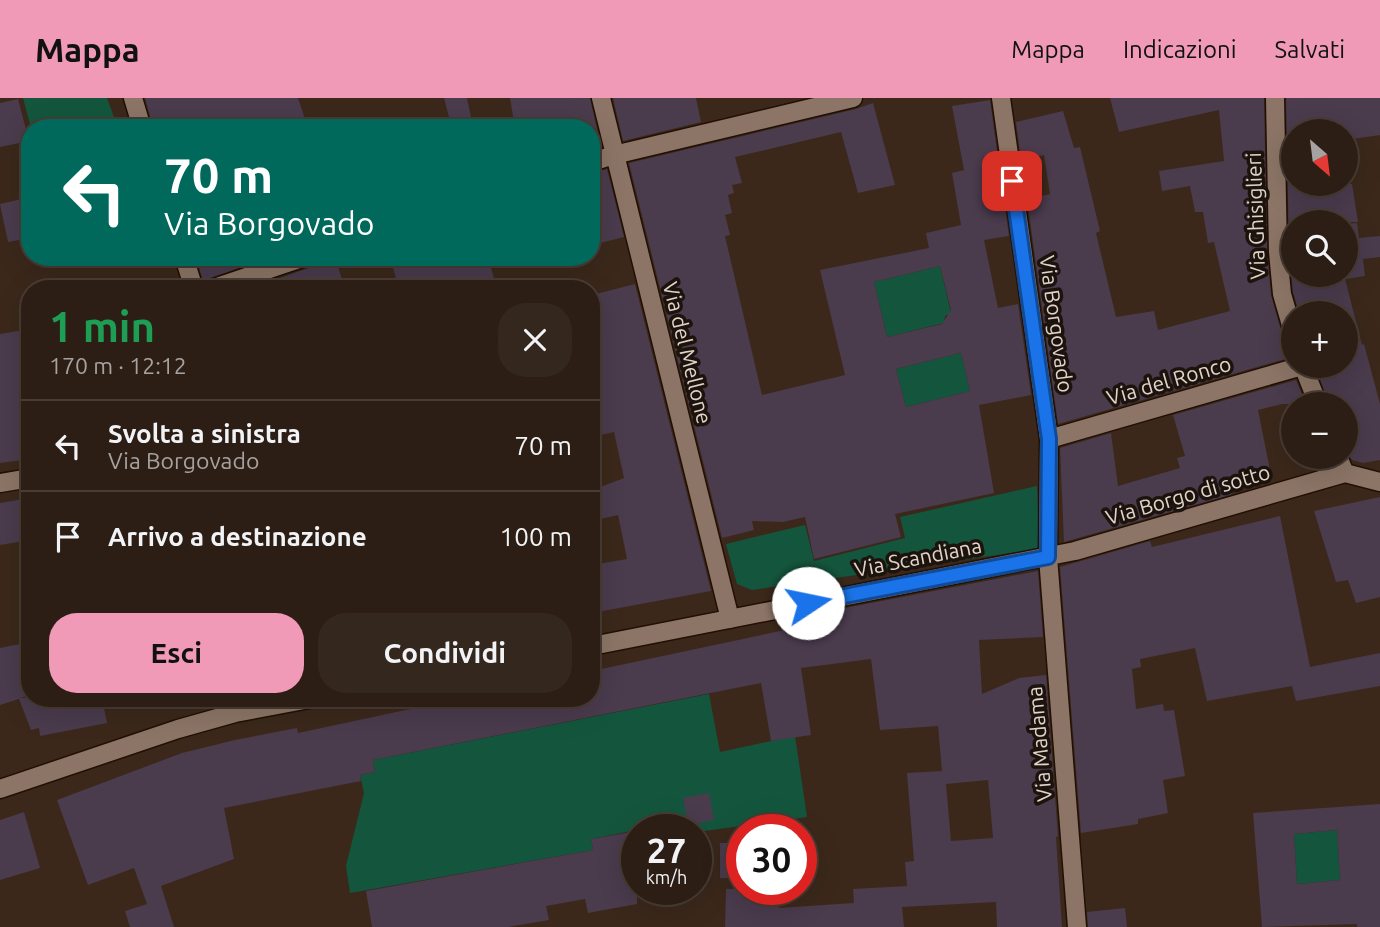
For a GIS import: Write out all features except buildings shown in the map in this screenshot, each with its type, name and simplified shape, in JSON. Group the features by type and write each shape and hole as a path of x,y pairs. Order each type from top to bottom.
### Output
{"street":[{"path":"133,98 139,119"},
{"name":"Via del Mellone","path":"601,98 730,619"},
{"path":"600,159 853,98"},
{"name":"Via Borgovado","path":"1000,98 1049,439 1048,557"},
{"name":"Via Ghisiglieri","path":"1275,98 1278,252 1284,301"},
{"path":"237,280 279,266"},
{"name":"Via del Ronco","path":"1049,439 1281,372"},
{"name":"Via Borgo di sotto","path":"1048,557 1075,551 1329,469"},
{"name":"Via Borgo di sotto","path":"1350,469 1380,482"},
{"path":"0,483 21,480"},
{"name":"Via Scandiana","path":"600,644 1048,557"},
{"name":"Via Madama","path":"1048,557 1077,927"},
{"path":"0,789 178,729 266,707"}],"green space":[{"path":"23,98 107,98 115,119 29,119"},
{"path":"940,266 951,313 945,316 944,323 887,337 874,282"},
{"path":"961,353 970,391 906,407 896,369"},
{"path":"1037,486 1039,549 752,590 737,584 726,544 805,525 814,561 905,538 900,517"},
{"path":"709,694 720,752 795,736 807,814 726,814 726,828 712,830 712,814 621,814 621,833 591,839 593,850 350,893 346,866 364,793 360,775 375,772 373,760"},
{"path":"1337,830 1340,880 1297,884 1294,834"}],"route":[{"path":"808,603 1048,557 1049,439 1012,181"}]}
